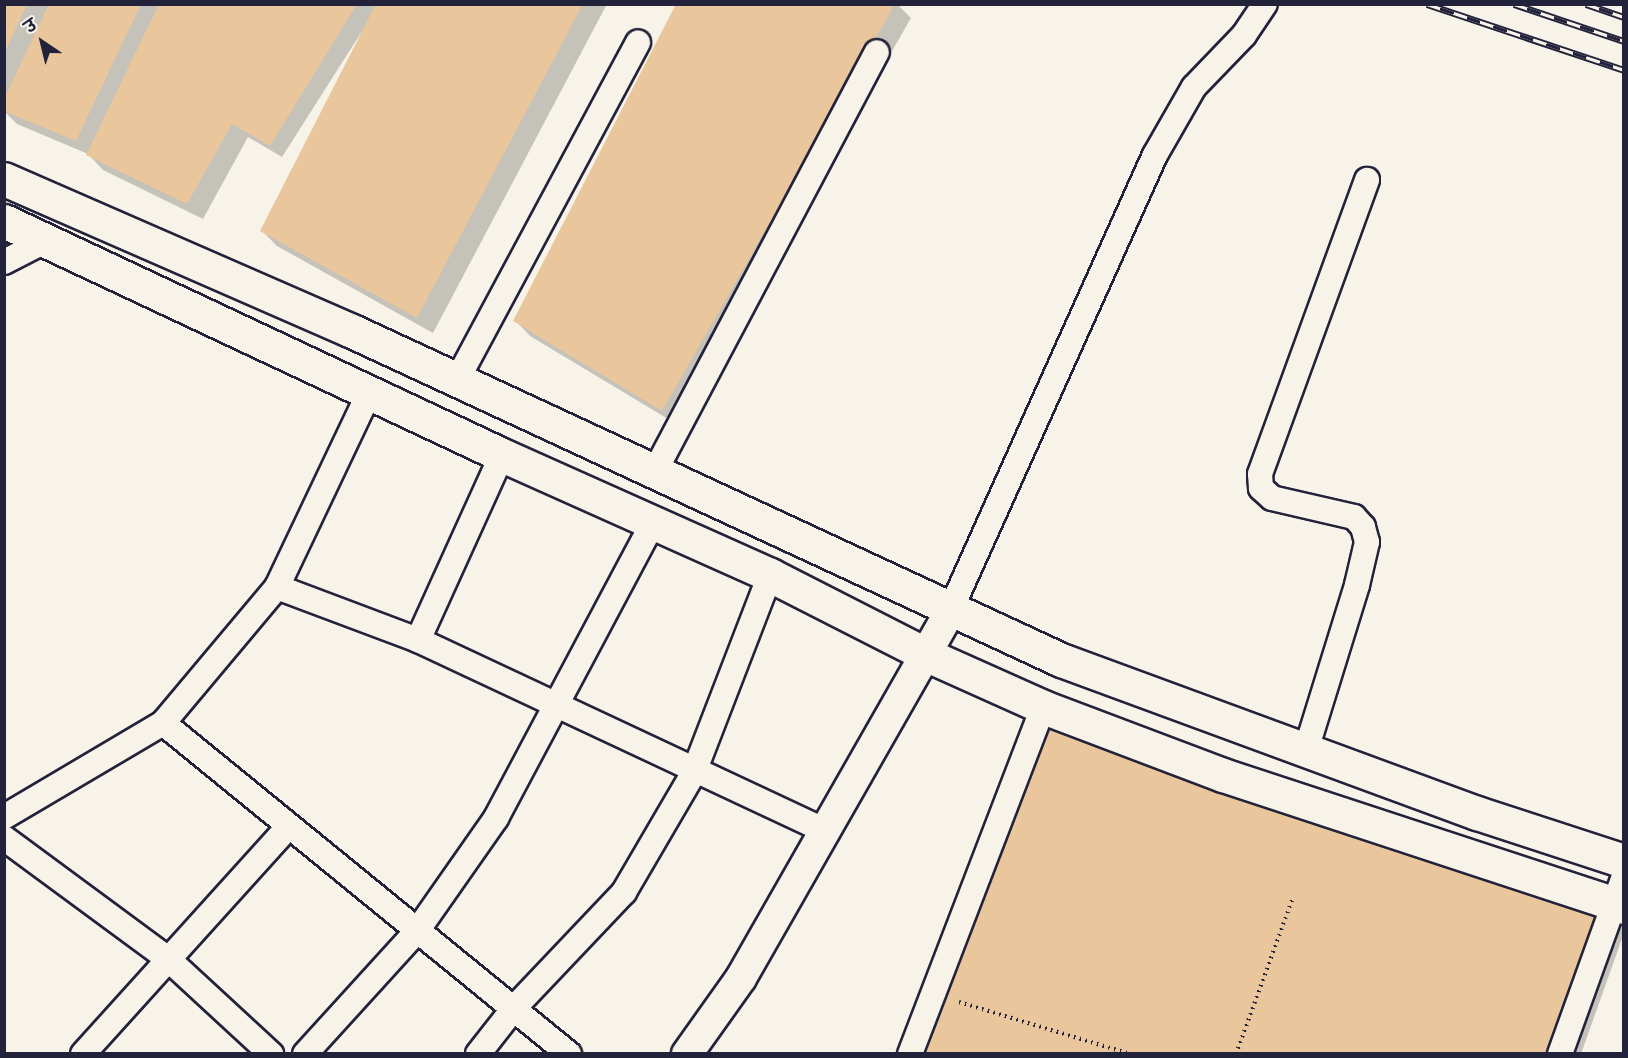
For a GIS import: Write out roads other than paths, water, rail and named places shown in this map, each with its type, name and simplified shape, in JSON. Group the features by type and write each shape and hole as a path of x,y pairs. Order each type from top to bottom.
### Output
{"main road":[{"path":"4,179 458,380 950,611 1061,660 1306,750 1623,861"},
{"path":"4,221 502,455 770,576 927,655 1043,707 1223,775 1620,896"}],"street":[{"path":"687,1053 741,978 827,832 950,611 1155,155 1194,87 1244,35 1265,4"},
{"path":"458,380 639,43"},
{"path":"654,473 877,52"},
{"path":"1306,750 1357,585 1366,542 1363,527 1354,518 1272,498 1261,488 1260,474 1367,180"},
{"path":"4,262 47,240"},
{"path":"4,818 163,723 277,588 370,391"},
{"path":"418,640 502,455"},
{"path":"305,1053 417,932 496,818 554,703 652,524"},
{"path":"478,1053 514,1008 624,892 694,772 770,576"},
{"path":"277,588 418,640 554,703 694,772 827,832"},
{"path":"910,1053 935,995 1043,707"},
{"path":"163,723 417,932 569,1053"},
{"path":"82,1053 289,826"},
{"path":"4,838 167,958 271,1053"},
{"path":"1560,1053 1620,896"}],"railway":[{"path":"1427,4 1624,70"},
{"path":"1514,4 1624,41"},
{"path":"1586,4 1624,17"}]}
